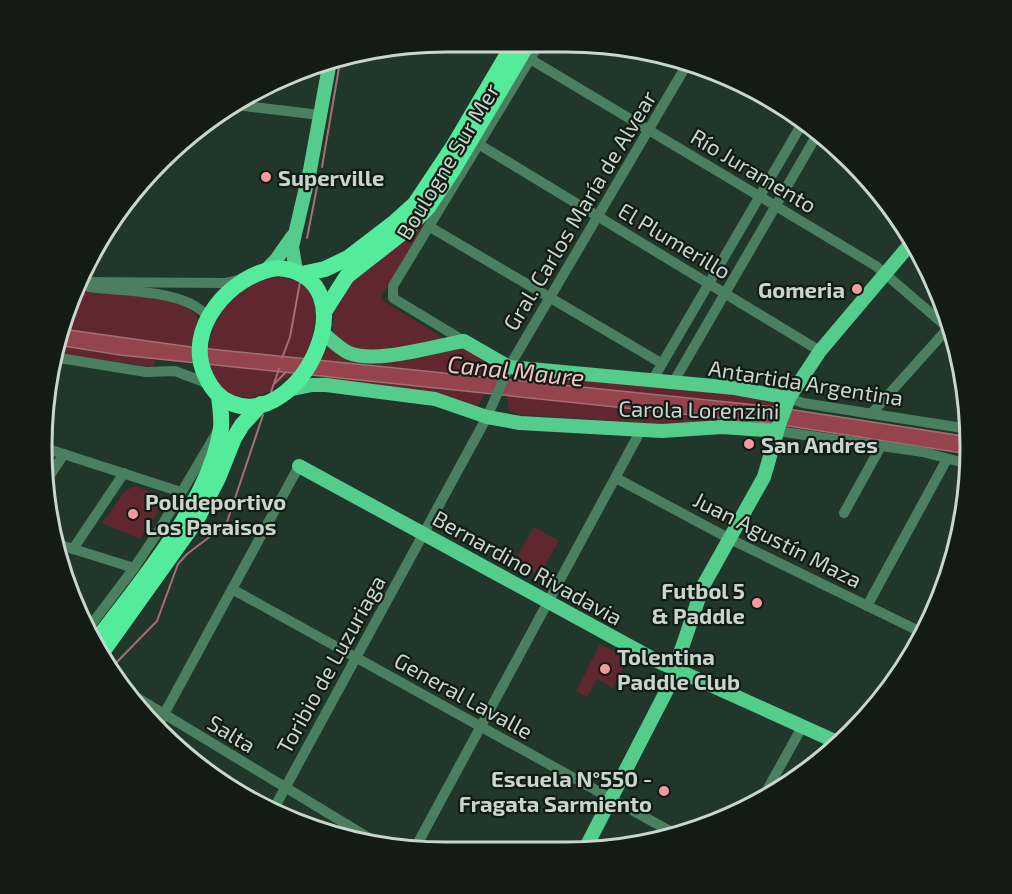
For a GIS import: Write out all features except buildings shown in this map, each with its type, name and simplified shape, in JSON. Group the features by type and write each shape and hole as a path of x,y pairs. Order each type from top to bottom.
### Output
{"highway":[{"path":"100,635 183,520 214,456 221,427 214,390 201,364 199,347 209,317 227,293 248,277 267,269 278,268 299,273 325,268 348,258 395,222 415,204 453,147 509,52"},
{"path":"324,312 347,276 407,229 428,207 529,52"},
{"path":"106,646 197,519 242,425 261,404 288,390 312,359 323,333 324,312 318,291 299,273"},
{"path":"214,390 232,403 244,406 261,404"}],"main road":[{"path":"299,273 291,252 308,180 328,71"},
{"path":"267,269 276,260 294,232"},
{"path":"589,841 669,686 704,586 764,477 787,403 820,351 906,249"},
{"path":"323,333 347,352 375,356 393,355 464,341"},
{"name":"Antartida Argentina","path":"464,341 506,373 735,388 787,403"},
{"name":"Carola Lorenzini","path":"288,390 326,386 428,398 488,417 520,423 662,431 722,426 778,428"},
{"name":"Bernardino Rivadavia","path":"299,466 675,669 830,739"}],"street":[{"name":"Río Juramento","path":"529,52 649,130 876,266 938,318"},
{"name":"Boulogne Sur Mer","path":"393,298 393,286 480,145 529,52"},
{"name":"Gral. Carlos María de Alvear","path":"423,534 488,417 506,373 683,71"},
{"path":"248,106 320,115"},
{"path":"652,381 799,129"},
{"path":"673,383 813,141"},
{"name":"El Plumerillo","path":"480,145 820,351"},
{"path":"430,227 661,363"},
{"path":"89,282 225,283 248,277"},
{"path":"87,287 162,295 183,300 196,306 209,317"},
{"name":"Antartida Argentina","path":"393,298 464,341"},
{"path":"871,414 943,334"},
{"path":"63,359 146,372 175,371 214,390"},
{"name":"Antartida Argentina","path":"787,403 959,428"},
{"path":"92,618 134,568 221,427"},
{"name":"Carola Lorenzini","path":"778,428 923,452 959,462"},
{"path":"419,841 641,430"},
{"path":"844,513 881,446"},
{"path":"52,450 181,492"},
{"path":"53,471 64,454"},
{"path":"867,606 947,459"},
{"path":"161,719 299,466"},
{"path":"73,549 124,473"},
{"name":"Juan Agustín Maza","path":"616,478 730,539 915,629"},
{"name":"Toribio de Luzuriaga","path":"277,803 423,534"},
{"path":"65,547 134,568"},
{"name":"General Lavalle","path":"232,589 664,829"},
{"name":"Salta","path":"148,705 358,831"},
{"path":"771,784 802,727"}],"shaded area":[{"path":"428,219 381,297 446,340 376,352 349,348 335,336 333,330 333,313 343,288"},
{"path":"277,276 301,283 313,298 314,330 303,358 207,348 214,325 226,304 253,283"},
{"path":"86,290 120,293 159,299 189,309 197,318 191,347 70,330"},
{"path":"70,330 191,347 775,407 960,436 960,453 769,423 120,355 66,346"},
{"path":"66,346 155,360 154,367 64,354"},
{"path":"328,346 344,355 461,346 488,362 492,367 492,378 321,360"},
{"path":"208,365 292,373 268,392 255,397 239,397 222,390"},
{"path":"524,375 762,397 773,401 775,406 515,381"},
{"path":"317,376 485,394 477,407 315,379"},
{"path":"507,396 729,420 664,424 523,415 508,409"},
{"name":"Polideportivo Los Paraisos","path":"135,486 160,495 163,504 140,539 102,523 125,491"},
{"path":"534,527 559,541 539,575 514,561"},
{"name":"Tolentina Paddle Club","path":"600,644 628,659 613,688 597,679 587,697 576,691"}],"waterway":[{"path":"322,167 339,68"},
{"path":"307,238 318,182"},
{"path":"282,358 290,337 300,282"},
{"path":"271,392 279,369"},
{"path":"275,383 286,372"},
{"path":"117,662 157,621 178,564 227,522 263,415"}],"place":[{"name":"Superville","path":"266,177"},
{"name":"Gomeria","path":"857,289"},
{"name":"San Andres","path":"749,444"},
{"name":"Polideportivo Los Paraisos","path":"133,514"},
{"name":"Futbol 5 & Paddle","path":"757,603"},
{"name":"Tolentina Paddle Club","path":"605,669"},
{"name":"Escuela N°550 - Fragata Sarmiento","path":"664,791"}],"water label":[{"name":"Canal Maure","path":"516,370"}]}
